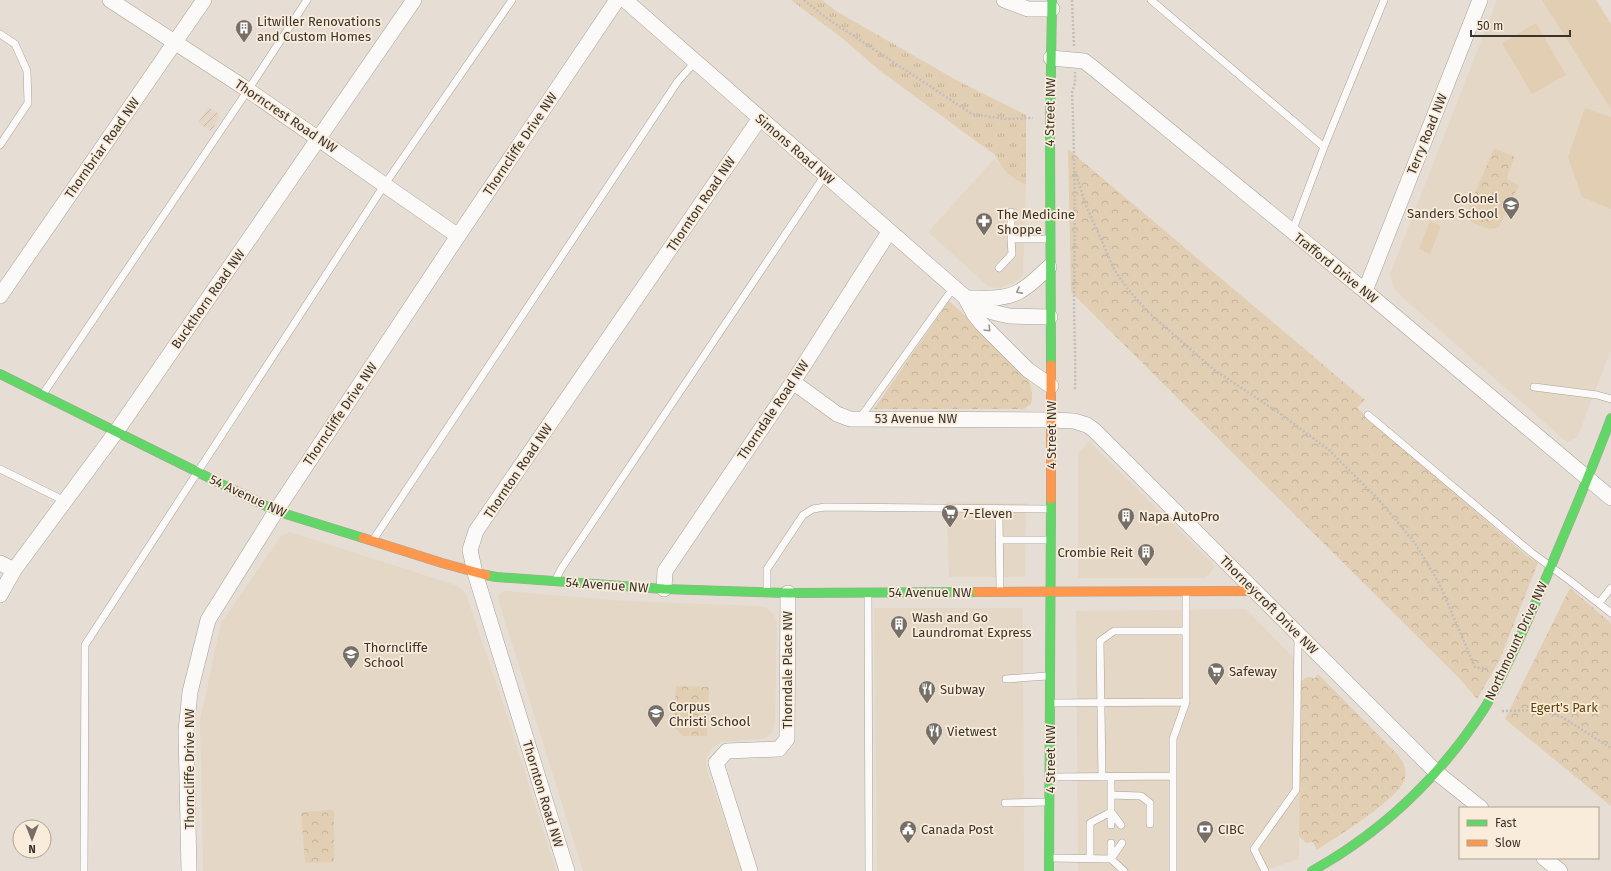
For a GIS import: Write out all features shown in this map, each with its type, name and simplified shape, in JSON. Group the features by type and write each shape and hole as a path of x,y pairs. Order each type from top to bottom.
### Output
{"street":[{"name":"Thorncrest Road NW","path":"110,0 320,138 458,236"},
{"name":"Thornbriar Road NW","path":"0,296 204,0"},
{"name":"Buckthorn Road NW","path":"0,595 14,570 116,432 414,0"},
{"name":"Thorncliffe Drive NW","path":"189,871 186,731 190,692 208,620 276,511 458,236 617,0"},
{"name":"Simons Road NW","path":"625,0 889,232 954,287 965,298 974,314 982,324 1028,370 1051,386"},
{"path":"1004,0 1028,9 1052,5"},
{"name":"Terry Road NW","path":"1365,291 1480,0"},
{"name":"4 Street NW","path":"1049,871 1051,386 1049,267 1052,5"},
{"name":"Trafford Drive NW","path":"1051,58 1084,61 1365,291 1611,498"},
{"name":"Thornton Road NW","path":"567,871 475,573 470,550 476,531 760,118"},
{"name":"Thorndale Road NW","path":"664,589 665,571 793,382 889,232"},
{"path":"965,298 991,298 1009,295 1020,291 1049,267"},
{"name":"Simons Road NW","path":"965,298 997,314 1028,318 1050,317"},
{"name":"54 Avenue NW","path":"0,374 276,511 475,573 496,577 664,589 767,593 1255,591"},
{"name":"53 Avenue NW","path":"793,382 838,414 850,418 1051,420"},
{"name":"Northmount Drive NW","path":"1312,871 1355,847 1398,812 1437,773 1484,709 1528,622 1588,479 1611,418"},
{"name":"Thorneycroft Drive NW","path":"1051,420 1074,421 1087,425 1094,430 1437,773 1480,807"},
{"path":"0,563 14,570"},
{"name":"Thorndale Place NW","path":"750,871 716,763 727,751 779,749 787,739 788,593"},
{"path":"1545,859 1560,871"}],"lane":[{"path":"42,395 307,0"},
{"path":"84,871 85,645 385,184 512,0"},
{"path":"1151,0 1324,147"},
{"path":"1292,232 1324,147 1384,0"},
{"path":"0,34 15,44 27,71 28,103 0,145"},
{"path":"372,542 678,82 696,61"},
{"path":"555,581 561,569 825,175"},
{"path":"998,268 1012,254 1011,212"},
{"path":"1011,239 1050,239"},
{"path":"860,418 954,287"},
{"path":"1534,387 1597,395 1611,399"},
{"path":"1368,415 1532,553 1611,613"},
{"path":"0,469 65,501"},
{"path":"767,593 767,569 803,515 813,509 825,507 1050,509"},
{"path":"999,517 1000,592"},
{"path":"999,540 1050,540"},
{"path":"1599,603 1611,588"},
{"path":"1173,871 1174,776 1172,739 1186,702 1186,591"},
{"path":"868,593 869,871"},
{"path":"1102,777 1100,641 1114,631 1186,631"},
{"path":"1265,871 1254,849 1296,790 1298,634"},
{"path":"1006,679 1050,676"},
{"path":"1050,703 1186,702"},
{"path":"1050,777 1174,776"},
{"path":"1110,777 1111,825"},
{"path":"1111,796 1142,796 1150,803 1150,824"},
{"path":"1005,802 1050,802"},
{"path":"1111,812 1121,825"},
{"path":"1090,859 1090,822 1111,812"},
{"path":"1111,844 1111,859"},
{"path":"1111,859 1122,844"},
{"path":"1049,858 1111,859 1124,871"}],"path":[{"path":"804,0 828,19 972,114 1006,119 1050,119"},
{"path":"1072,0 1073,33"},
{"path":"1074,389 1076,361 1074,303 1075,171 1072,92 1075,83"},
{"path":"1075,171 1085,203 1115,271 1128,289 1147,311 1213,370 1282,415 1329,450 1374,494 1414,543 1438,583 1475,667 1488,669"},
{"path":"1500,711 1541,710 1562,717 1611,748"}],"shaded area":[{"name":"Colonel Sanders School","path":"1497,0 1596,0 1611,24 1611,350 1577,438 1567,442 1394,290 1390,274"},
{"path":"208,107 218,113 219,118 211,131 198,123"},
{"path":"994,159 1014,179 1026,185 1022,276 1015,282 1000,288 989,287 928,232"},
{"path":"1089,441 1215,566 1206,578 1078,578 1078,454"},
{"path":"946,502 1026,503 1025,577 949,577"},
{"name":"Thorncliffe School","path":"290,532 458,586 466,594 507,715 556,871 203,871 200,720 221,623 281,536"},
{"name":"Corpus Christi School","path":"504,591 624,601 756,606 765,607 774,614 777,622 775,723 772,732 766,738 721,742 712,748 706,759 707,770 742,871 583,871 498,599 499,595"},
{"path":"874,608 1023,608 1024,871 877,871"},
{"path":"1246,609 1301,665 1299,859 1262,871 1078,871 1076,611"}],"green space":[{"path":"791,0 822,0 836,11 958,81 1026,115 1026,185 1008,173 995,155 879,70 842,38"},
{"path":"1542,0 1596,0 1611,24 1611,109"},
{"path":"1536,23 1566,75 1532,94 1502,43"},
{"path":"1585,108 1611,117 1611,209 1582,197 1568,157"},
{"path":"1494,148 1515,157 1507,176 1508,180 1519,185 1499,227 1489,229 1471,222 1467,212"},
{"path":"1068,149 1365,400 1357,408 1526,555 1538,563 1500,659 1477,699 1459,678 1071,292"},
{"path":"1430,221 1441,226 1430,254 1419,249"},
{"path":"949,301 1018,363 1031,388 1031,404 1024,409 874,409"},
{"name":"Egert's Park","path":"1570,588 1611,623 1611,806 1505,719"},
{"path":"1318,674 1398,755 1404,766 1405,778 1401,786 1380,806 1317,850 1313,842 1306,843 1299,836 1301,682 1308,677 1314,679"},
{"path":"676,686 709,687 707,736 683,736 674,727"},
{"path":"334,810 334,862 305,863 301,812"}],"traffic: fast":[{"path":"1051,365 1050,133 1052,0"},
{"path":"0,374 276,511 363,538"},
{"path":"1312,871 1363,839 1408,801 1448,758 1484,709 1493,694 1533,608 1586,483 1611,418"},
{"path":"1049,871 1051,499"},
{"path":"486,575 496,577 664,589 788,593 977,592"}],"traffic: slow":[{"path":"1051,365 1051,499"},
{"path":"363,538 486,575"},
{"path":"977,592 1255,591"}],"place":[{"name":"Litwiller Renovations and Custom Homes","path":"244,43"},
{"name":"Colonel Sanders School","path":"1511,220"},
{"name":"The Medicine Shoppe","path":"984,236"},
{"name":"7-Eleven","path":"950,528"},
{"name":"Napa AutoPro","path":"1126,531"},
{"name":"Crombie Reit","path":"1146,567"},
{"name":"Wash and Go Laundromat Express","path":"899,639"},
{"name":"Thorncliffe School","path":"351,669"},
{"name":"Safeway","path":"1216,686"},
{"name":"Subway","path":"927,704"},
{"name":"Corpus Christi School","path":"656,728"},
{"name":"Vietwest","path":"934,746"},
{"name":"Canada Post","path":"908,844"},
{"name":"CIBC","path":"1205,844"}]}
